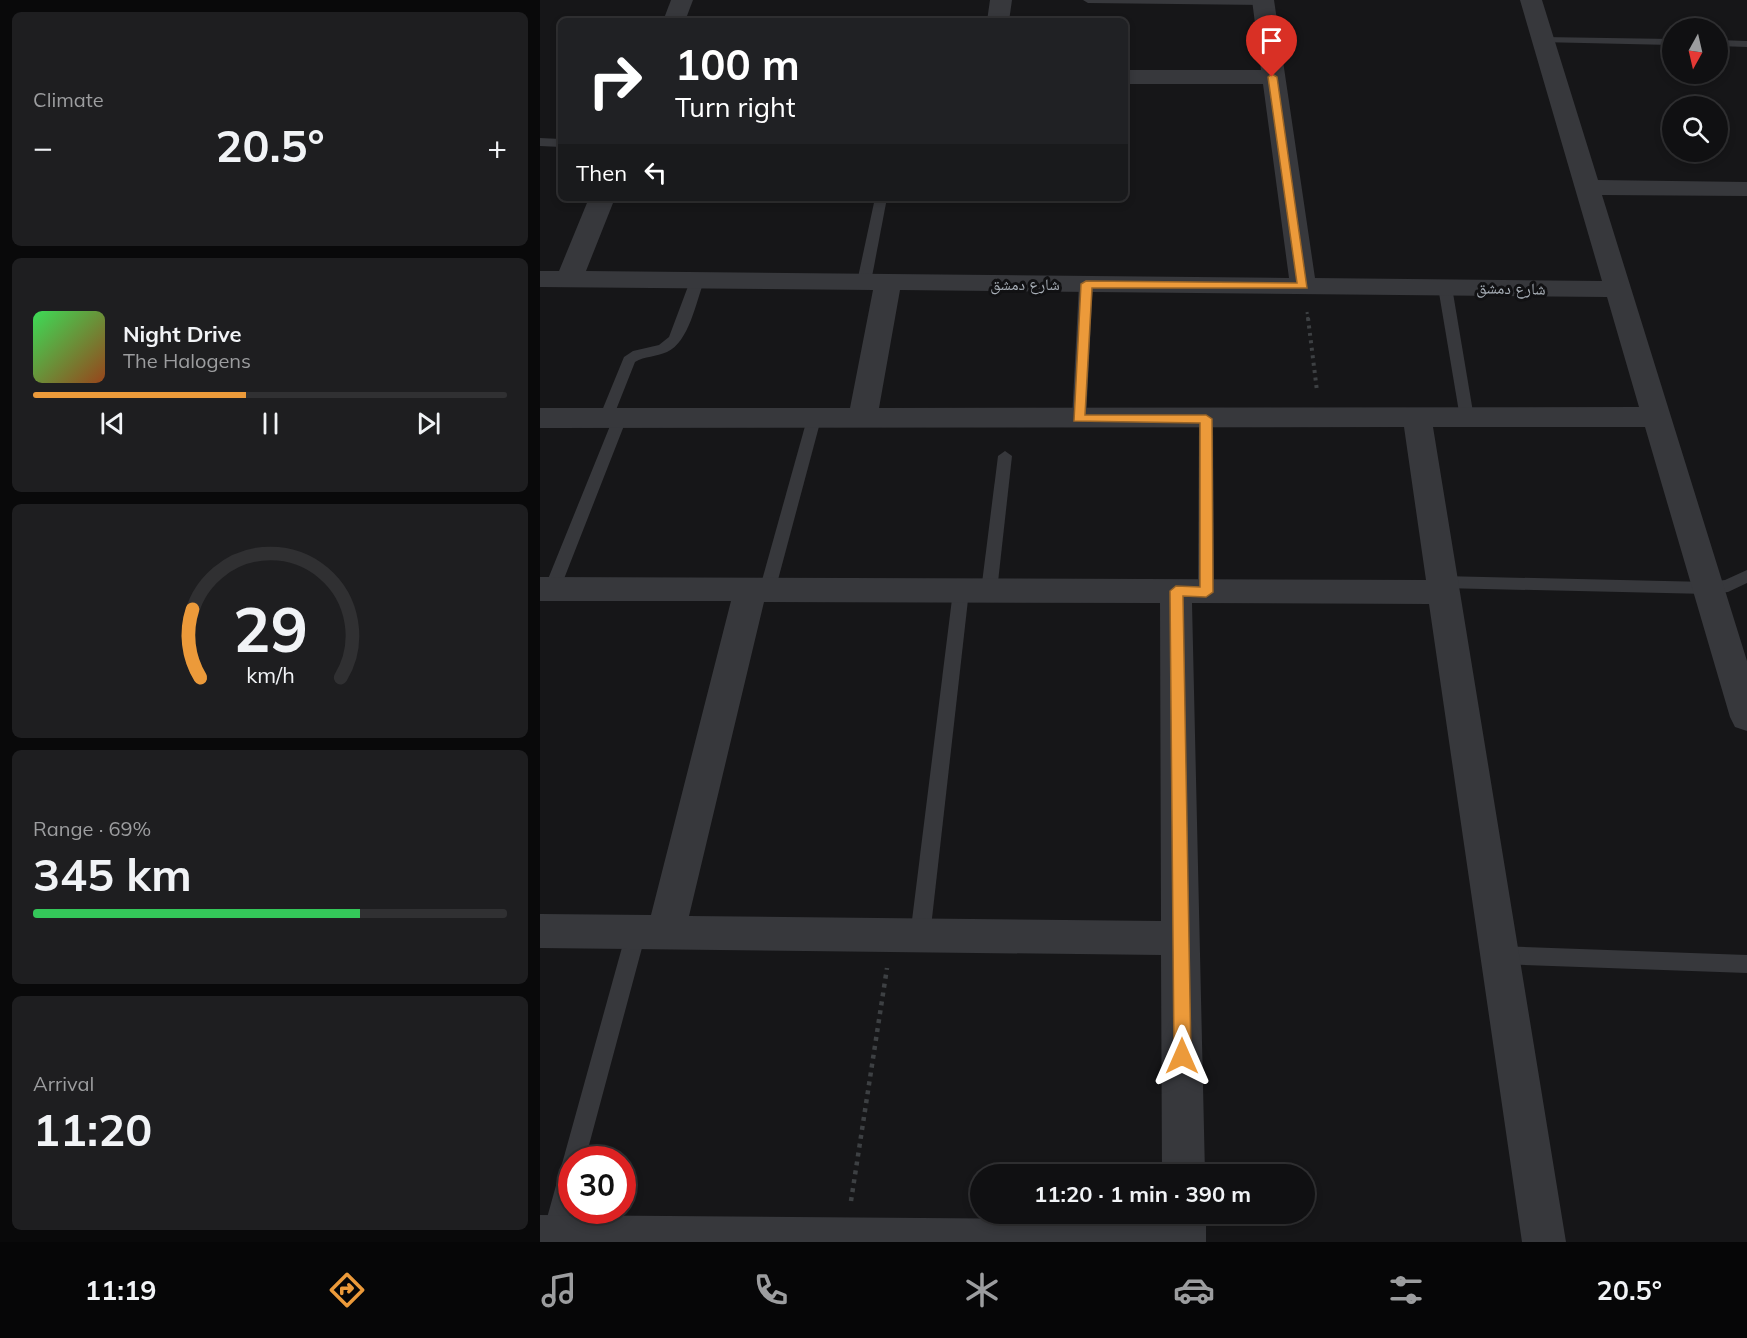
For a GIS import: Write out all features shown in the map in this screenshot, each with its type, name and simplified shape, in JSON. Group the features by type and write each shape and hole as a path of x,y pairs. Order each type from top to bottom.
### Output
{"street":[{"path":"675,18 682,0"},
{"path":"998,18 1001,0"},
{"path":"1531,0 1747,717"},
{"path":"1263,1 1303,286"},
{"path":"1128,77 1272,77"},
{"path":"1589,187 1747,189"},
{"path":"568,280 601,201"},
{"path":"1533,288 1554,283 1587,267 1605,244"},
{"name":"شارع دمشق","path":"540,279 1618,289"},
{"path":"862,419 876,282"},
{"path":"1533,288 1596,312 1632,335"},
{"path":"540,418 1657,417"},
{"path":"1417,418 1544,1242"},
{"path":"546,589 1191,591 1443,587"},
{"path":"651,933 759,591"},
{"path":"1184,1164 1181,938 1191,591"},
{"path":"540,932 1181,938"},
{"path":"1184,1224 1184,1242"},
{"path":"547,1237 672,1240 1172,1242"}],"lane":[{"path":"1088,0 1263,1"},
{"path":"1543,40 1662,42"},
{"path":"1728,43 1747,44"},
{"path":"540,142 558,143"},
{"path":"876,282 881,201"},
{"path":"546,589 613,418 629,360 638,354 663,348 675,339 697,281"},
{"path":"1078,419 1086,284"},
{"path":"1445,287 1467,418"},
{"path":"759,591 814,419"},
{"path":"1191,591 1206,419"},
{"path":"906,935 975,591 1005,456"},
{"path":"1443,587 1708,588 1728,586 1747,576"},
{"path":"579,1146 651,933"},
{"path":"1499,954 1747,964"},
{"path":"547,1237 558,1208"}],"path":[{"path":"1303,286 1320,418"},
{"path":"845,1240 906,935"}],"route":[{"path":"1182,1056 1176,591 1206,592 1206,419 1078,419 1086,284 1303,286 1272,77"}]}
